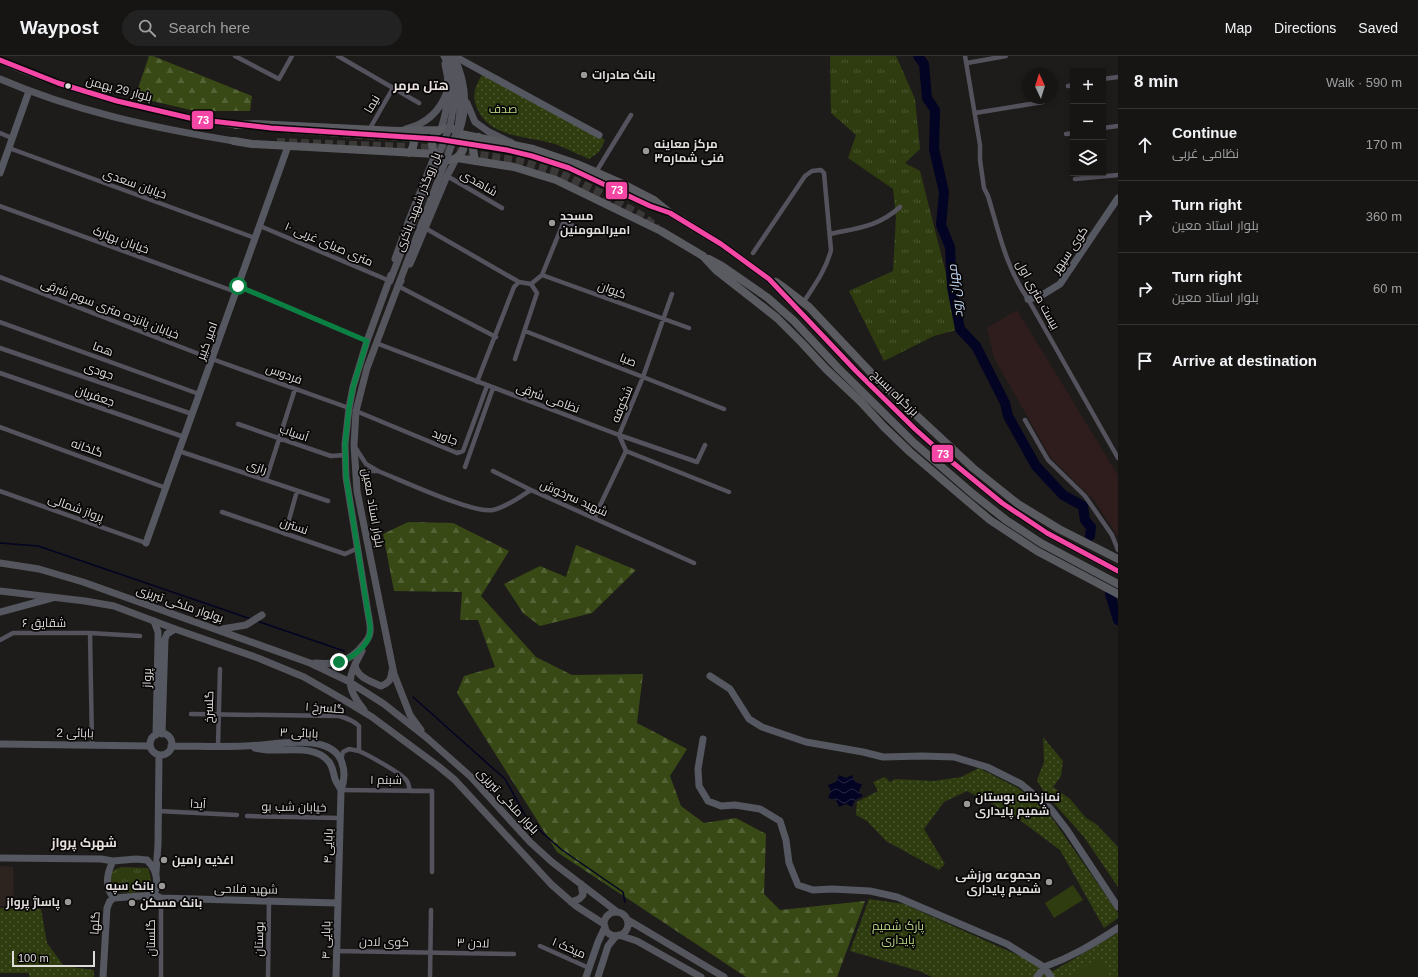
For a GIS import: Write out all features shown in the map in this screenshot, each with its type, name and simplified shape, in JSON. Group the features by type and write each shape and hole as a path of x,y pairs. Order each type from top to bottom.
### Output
{"highway":[{"path":"236,125 254,124 396,131 451,128 460,133 463,138 464,149 457,158 451,161 440,159 432,150 432,141 436,132 441,129"},
{"path":"408,153 414,142 413,135 410,131"},
{"name":"بزرگراه بسیج","path":"460,133 546,153 596,172 654,200 670,213 721,244 769,279 856,371 915,429 952,462 1002,503 1047,533 1118,571"},
{"path":"475,161 473,148 479,137"},
{"path":"234,141 252,144 435,155"},
{"path":"457,158 514,167 556,180 661,231 703,256 716,270 777,318 910,452 990,520 1037,551 1118,594"},
{"name":"بزرگراه بسیج","path":"703,256 722,266 768,298 789,316 838,368 913,442 973,494 1006,520 1041,543 1118,584"},
{"path":"769,279 784,287 803,303 875,376 973,468 1018,504 1059,529 1118,559"}],"main road":[{"path":"441,129 447,112 448,88 447,72 443,56"},
{"name":"پل روگذر شهید باکری","path":"390,281 450,126 453,112 453,91 450,71 443,56"},
{"path":"453,56 460,69 465,89 465,113 460,133"},
{"name":"پل روگذر شهید باکری","path":"398,286 458,128 460,91 453,56"},
{"name":"بلوار 29 بهمن","path":"0,60 58,83 117,101 186,117 236,125"},
{"path":"0,79 29,92 95,113 147,125 234,141"},
{"path":"396,131 414,126 427,119 438,110 444,100 448,88"},
{"path":"465,96 475,122 489,132 520,146"},
{"path":"390,281 393,265 409,220 435,155"},
{"path":"398,286 407,271 447,176 457,158"},
{"name":"بلوار استاد معین","path":"390,281 367,341 353,387 352,410 356,483 394,674 410,715 427,738"},
{"name":"بلوار استاد معین","path":"368,638 370,631 368,613 346,477 345,444 352,410 398,286"},
{"name":"بولوار ملکی تبریزی","path":"0,563 39,569 84,582 213,627 310,663 348,682 384,704"},
{"name":"بولوار ملکی تبریزی","path":"0,591 114,606 174,629 258,658 304,677 371,716"},
{"path":"213,627 223,629 238,628 262,615"},
{"path":"310,663 327,664 347,659 357,652 368,638"},
{"path":"368,638 351,675 350,688 358,702 371,716"},
{"path":"355,664 359,675 381,686 387,684 392,678 392,666"},
{"name":"بلوار ملکى تبریزى","path":"384,704 427,738 471,777 530,842 552,862 616,911"},
{"name":"بلوار ملکى تبریزى","path":"371,716 455,780 552,885 571,902 604,926"},
{"path":"571,902 579,900 583,895 581,884"},
{"path":"701,977 637,941 609,933 604,926 606,916 616,911 624,914 628,920 724,977"},
{"path":"618,936 623,934 628,928 628,920"}],"street":[{"path":"235,56 279,79 292,56"},
{"path":"338,56 419,103"},
{"path":"453,56 599,135"},
{"name":"بیست متری اول","path":"965,56 980,144 980,160 984,188 988,196 1005,254 1020,289 1028,299 1118,458"},
{"path":"967,63 1006,56"},
{"path":"1106,79 1118,77"},
{"name":"نیما","path":"369,130 393,88"},
{"path":"0,173 2,160 9,148 29,92"},
{"path":"975,113 1031,104"},
{"path":"596,172 631,115"},
{"path":"1106,128 1118,126"},
{"path":"0,133 12,138"},
{"path":"1066,134 1070,133"},
{"name":"امیر کبیر","path":"146,543 288,146"},
{"name":"خیابان سعدی","path":"9,148 255,238"},
{"path":"753,253 805,176 812,171 821,170 824,173 831,250 829,260 803,303"},
{"path":"1075,179 1118,175"},
{"name":"شاهدی","path":"447,176 502,208"},
{"name":"کوی سپهر","path":"1028,299 1039,297 1060,284 1118,198"},
{"name":"خیابان بهارک","path":"0,206 237,289 367,341"},
{"path":"830,234 872,225 892,214 900,207"},
{"path":"531,284 542,275 564,222 582,231 604,234"},
{"name":"۱۰ متری صبای غربی","path":"260,226 390,281"},
{"path":"425,228 519,282 531,284 537,293 515,359"},
{"name":"کیوان","path":"542,275 689,328"},
{"name":"خیابان پانزده متری سوم شرقی","path":"0,277 212,359"},
{"path":"477,382 496,337 514,287 519,282"},
{"path":"398,286 496,337"},
{"name":"شکوفه","path":"626,451 620,436 672,294"},
{"name":"هما","path":"0,322 200,394"},
{"name":"صبا","path":"524,331 643,376 724,409"},
{"name":"نظامی شرقی","path":"376,343 620,436 697,462 705,444"},
{"name":"جودی","path":"0,348 192,414"},
{"name":"فردوس","path":"212,359 352,410"},
{"name":"جعفریان","path":"0,373 184,437"},
{"name":"جاوید","path":"352,410 457,453 463,451 487,386"},
{"path":"465,467 493,388"},
{"path":"266,480 278,438 295,389"},
{"path":"1025,420 1048,460 1085,496 1112,535 1118,550"},
{"name":"آسیاب","path":"238,424 331,456 345,454"},
{"name":"گلخانه","path":"0,427 166,488"},
{"name":"شهید سرخوش","path":"354,445 366,464 378,471 449,500 475,508 492,510 504,507 531,490 694,563"},
{"path":"594,518 626,451 729,492"},
{"name":"رازی","path":"179,452 328,501"},
{"path":"356,483 360,475 368,471 378,471"},
{"path":"493,471 531,490"},
{"name":"پرواز شمالی","path":"0,491 146,543"},
{"path":"285,534 297,491"},
{"name":"نسترن","path":"222,512 345,554 358,548"},
{"path":"0,612 52,598"},
{"name":"پرواز","path":"154,621 158,632 159,734"},
{"name":"پرواز","path":"159,734 165,639 167,634 174,629"},
{"name":"شقایق ۶","path":"0,640 13,633 90,633 140,636"},
{"path":"90,633 92,744"},
{"name":"گلسرخ","path":"218,746 220,669"},
{"path":"710,676 730,689 748,719 762,727 806,742 883,757 954,757 987,767 1021,784 1050,808 1067,830 1118,907"},
{"path":"191,714 219,714"},
{"name":"گلسرخ ۱","path":"219,714 339,716 355,722 359,726 359,751"},
{"path":"159,734 170,739 171,746 166,754 159,755 153,752 150,746 151,740 159,734"},
{"path":"703,739 698,769 699,786 708,801 721,806 735,805 760,809 780,821 786,840 789,863 798,885 813,890 832,889 870,891 897,897 1007,944 1044,967 1051,977"},
{"name":"بابائی ۳","path":"171,746 247,746 286,743 322,745 332,749 339,756 341,761"},
{"name":"بابائی 2","path":"0,744 92,744 150,746"},
{"name":"بابائی ۳","path":"247,746 269,750 300,750 315,752 323,756 329,762 334,770 335,780 341,790"},
{"path":"341,790 344,782 344,767 341,761 343,752 349,749 368,755 400,775 407,781 410,791"},
{"path":"156,876 158,844 159,755"},
{"name":"شبنم ۱","path":"341,790 432,791 432,872"},
{"name":"بابایی۴","path":"337,903 341,790"},
{"name":"آیدا","path":"158,812 237,815"},
{"name":"خیابان شب بو","path":"247,816 340,818"},
{"path":"0,858 101,859 113,861 147,860 154,854 158,844"},
{"path":"147,860 156,871 158,897"},
{"path":"113,861 107,876 110,894 114,898"},
{"name":"شهید فلاحی","path":"114,898 158,897 337,903"},
{"name":"گلستان","path":"158,897 161,977"},
{"name":"گلها","path":"103,977 107,908 110,901 114,898"},
{"name":"بوستان","path":"268,977 269,901"},
{"name":"بابایی ۴","path":"336,977 337,903"},
{"path":"430,977 431,910"},
{"path":"586,977 604,926"},
{"path":"1037,977 1044,967 1064,960 1083,950 1118,928"},
{"path":"598,977 608,946 618,936"},
{"name":"میخک ۱","path":"540,946 589,968"},
{"name":"کوی لادن","path":"336,951 431,952"},
{"name":"لادن ۳","path":"431,952 514,954"}],"shaded area":[{"path":"1017,310 1118,475 1118,537 1094,500 1051,458 994,358 987,328"},
{"path":"0,866 13,867 14,906 0,906"}],"green space":[{"path":"149,56 153,56 252,96 250,111 195,111 135,97"},
{"path":"830,56 896,56 897,58 915,99 920,149 905,163 920,171 960,329 934,336 884,361 849,291 893,271 896,217 893,189 848,158 856,135 831,113"},
{"name":"صدف","path":"483,73 605,140 599,152 589,159 555,144 510,134 490,125 483,118 477,108 474,98 476,86"},
{"path":"408,522 453,523 509,551 481,596 536,657 572,675 643,674 637,723 687,749 670,776 681,806 704,823 736,818 766,834 764,894 780,910 865,901 837,977 746,977 557,852 457,693 464,676 495,667 478,620 460,620 462,592 394,591 383,534"},
{"path":"576,545 636,570 592,613 540,626 523,613 504,584 540,566 566,577"},
{"path":"1043,737 1063,761 1061,776 1053,787 1070,799 1086,818 1096,824 1118,847 1118,887 1084,837 1043,791 1037,780 1044,762"},
{"path":"979,768 1018,788 1047,811 1118,913 1118,918 1104,928 1060,850 1013,815 967,791 944,802 924,829 945,864 939,870 886,841 867,821 856,815 857,802 878,791 873,782 885,777 890,782 895,779 934,781 961,777"},
{"path":"122,867 148,868 151,880 149,891 131,893 113,890 110,884 111,873"},
{"path":"1073,885 1083,900 1054,918 1045,903"},
{"name":"پارک شمیم پایداری","path":"869,899 904,904 1053,971 1118,933 1118,977 932,977 919,971 850,951"},
{"path":"0,908 41,909 47,943 64,966 94,970 94,977 29,977 29,973 0,973"},
{"path":"1097,959 1102,960 1110,971 1109,976 1072,977 1074,973"}],"water":[{"path":"839,775 846,778 852,775 855,782 862,784 859,791 863,796 855,800 852,807 846,804 839,807 836,800 828,798 831,791 828,785 836,782"}],"waterway":[{"name":"مهران رود","path":"918,56 924,64 927,98 935,110 934,149 944,192 941,225 950,247 952,287 960,329 976,346 1005,403 1008,416 1036,466 1063,495 1083,506 1085,520 1091,527 1090,536"},
{"path":"0,543 38,546 251,619"},
{"name":"مهران رود","path":"1110,594 1118,620"},
{"path":"257,621 344,651"},
{"path":"413,697 505,779 528,820 562,850 623,892 625,902"}],"tunnel":[{"path":"283,129 404,137 491,146 533,156 568,168 670,213"},
{"path":"277,142 436,148 519,161 559,173 601,193 644,217 657,228"}],"transit line":[{"name":"73","path":"0,60 58,83 117,101 194,119 271,128 437,139 507,150 532,156 569,168 650,206 670,213 721,244 769,279 856,371 915,429 1002,503 1047,533 1118,571"}],"place":[{"name":"بانک صادرات","path":"584,75"},
{"name":"مرکز معاینه فنی شماره۳","path":"646,151"},
{"name":"مسجد امیرالمومنین","path":"552,223"},
{"name":"نمازخانه بوستان شمیم پایداری","path":"967,804"},
{"name":"اغذیه رامین","path":"164,860"},
{"name":"مجموعه ورزشی شمیم پایداری","path":"1049,882"},
{"name":"بانک سپه","path":"162,886"},
{"name":"پاساژ پرواز","path":"68,902"},
{"name":"بانک مسکن","path":"132,903"}],"district":[{"name":"هتل مرمر","path":"421,85"},
{"name":"شهرک پرواز","path":"84,842"}],"route":[{"path":"238,286 367,341 353,387 345,444 346,477 370,631 368,638 354,656 339,662"}]}
